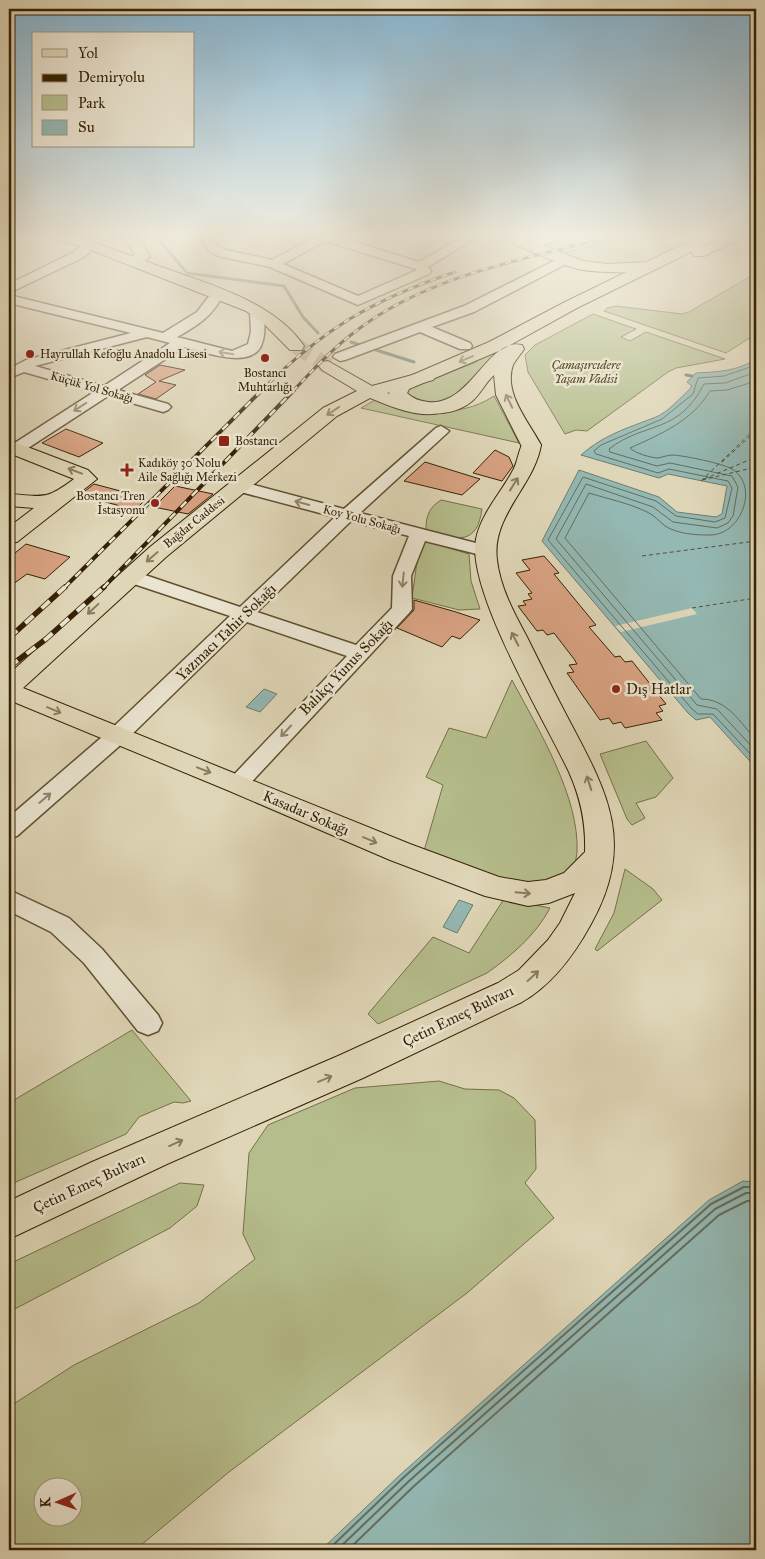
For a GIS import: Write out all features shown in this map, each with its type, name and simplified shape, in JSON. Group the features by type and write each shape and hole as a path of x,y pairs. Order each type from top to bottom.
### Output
{"main road":[{"path":"249,308 269,320 296,346"},
{"path":"431,409 408,403 401,398 398,393 402,386 494,346 567,308"},
{"path":"334,361 369,392 401,405 431,409 458,403 468,395 475,384 500,359 531,337 584,308"},
{"name":"Çetin Emeç Bulvarı","path":"9,1220 216,1124 346,1070 504,996 529,980 566,940 595,880 600,856 600,831 596,805 587,776 554,717 500,607 492,587 485,550 492,522 528,460 531,445 509,401 502,380 505,364 516,349"},
{"name":"Bağdat Caddesi","path":"9,689 129,576 330,412 369,392 427,376"},
{"path":"9,537 87,479 86,476 11,449"},
{"path":"9,500 44,503 61,499"},
{"name":"Kasadar Sokağı","path":"9,689 116,736 237,783 408,856 496,888 528,894 549,891 575,881 600,856"}],"street":[{"path":"45,308 232,355 246,352 254,346 257,311"},
{"path":"164,338 203,315 210,308"},
{"path":"334,361 471,308"},
{"path":"420,328 465,346"},
{"path":"15,370 31,363 147,333"},
{"path":"11,449 180,343"},
{"name":"Küçük Yol Sokağı","path":"15,370 163,407"},
{"name":"Yazmacı Tahir Sokağı","path":"9,830 116,736 347,515 441,431"},
{"name":"Koy Yolu Sokağı","path":"239,486 485,550"},
{"name":"Balıkçı Yunus Sokağı","path":"237,783 402,609 402,576 419,534"},
{"path":"129,576 359,653"},
{"path":"9,900 60,925 93,956 148,1023"}],"green space":[{"name":"Çamaşırcıdere Yaşam Vadisi","path":"608,308 630,308 682,314 696,308 756,308 756,334 726,353 604,311"},
{"name":"Çamaşırcıdere Yaşam Vadisi","path":"593,314 636,329 621,337 630,341 646,332 725,359 676,368 587,431 576,430 565,434 528,372 525,355 535,345"},
{"path":"512,342 453,396 437,402 414,401 404,391 476,362"},
{"path":"494,396 519,443 361,408 375,400 406,407 450,411 480,404"},
{"path":"441,500 482,509 476,529 470,535 457,538 428,531 426,528 428,515 431,509"},
{"path":"426,541 469,554 471,581 480,609 459,610 412,598 418,554"},
{"path":"512,680 545,742 565,787 572,809 577,853 569,879 524,886 424,851 443,785 426,777 449,728 486,738"},
{"path":"646,741 673,778 656,797 636,803 645,818 632,825 627,819 600,754"},
{"path":"625,869 653,889 662,900 597,951 595,949 614,913"},
{"path":"504,899 550,908 530,936 487,973 378,1024 368,1014 433,937 469,953"},
{"path":"132,1030 191,1101 183,1103 174,1102 139,1117 126,1134 9,1185 9,1103"},
{"path":"439,1081 465,1089 499,1090 514,1098 535,1120 536,1169 525,1183 554,1218 467,1293 229,1472 135,1550 12,1550 9,1546 9,1407 74,1365 199,1303 255,1259 243,1234 249,1153 268,1125 355,1088"},
{"path":"180,1183 204,1185 197,1206 170,1228 9,1312 9,1264"}],"water":[{"path":"756,359 756,768 710,717 696,720 688,713 542,541 579,470 659,497 677,512 716,517 722,514 727,486 668,474 659,478 581,455 608,437 665,412 689,390 692,386 687,382 696,373 735,368"},
{"path":"264,689 277,694 260,712 246,707"},
{"path":"459,900 473,905 457,933 443,927"},
{"path":"743,1181 756,1182 756,1550 321,1550 401,1474 709,1200"}],"pier":[{"path":"692,608 697,614 621,632 615,626"}],"building":[{"path":"160,365 185,370 159,381 176,385 156,399 138,394 156,382 145,375"},
{"path":"66,429 103,443 79,457 42,443"},
{"path":"495,450 509,457 513,466 502,481 473,473"},
{"path":"425,462 480,479 462,495 404,481"},
{"path":"94,484 147,498 135,510 80,495"},
{"path":"175,486 213,494 188,514 154,507"},
{"path":"26,544 70,557 45,579 27,574 9,587 9,558"},
{"path":"544,556 559,573 554,574 596,625 589,627 615,657 620,656 625,662 632,661 666,704 659,706 663,711 656,713 662,720 625,728 621,722 613,724 609,718 600,720 567,673 574,672 569,665 577,664 574,659 554,633 547,635 543,630 537,631 518,606 526,605 523,601 532,599 528,594 532,593 516,573 530,570 522,560"},
{"path":"414,600 480,620 460,639 452,636 442,647 397,628 414,610"}],"waterway":[{"path":"297,308 318,333"},
{"path":"351,342 414,362"},
{"path":"686,375 692,376"}],"ferry route":[{"path":"702,480 756,428"},
{"path":"722,462 756,431"},
{"path":"704,479 756,457"},
{"path":"702,480 756,467"},
{"path":"642,556 756,541"},
{"path":"692,608 756,598"}],"tunnel":[{"path":"296,346 328,366"}],"railway":[{"path":"261,391 284,369 328,333 370,308"},
{"path":"293,391 323,360 356,331 391,308"},
{"path":"104,587 294,390"},
{"path":"65,587 261,391"},
{"path":"9,638 65,587"},
{"path":"9,667 46,639 104,587"}],"place":[{"name":"Hayrullah Kefoğlu Anadolu Lisesi","path":"30,354"},
{"name":"Bostancı Muhtarlığı","path":"265,358"},
{"name":"Bostancı","path":"224,441"},
{"name":"Kadıköy 30 Nolu Aile Sağlığı Merkezi","path":"127,470"},
{"name":"Bostancı Tren İstasyonu","path":"155,503"},
{"name":"Dış Hatlar","path":"616,689"}]}
